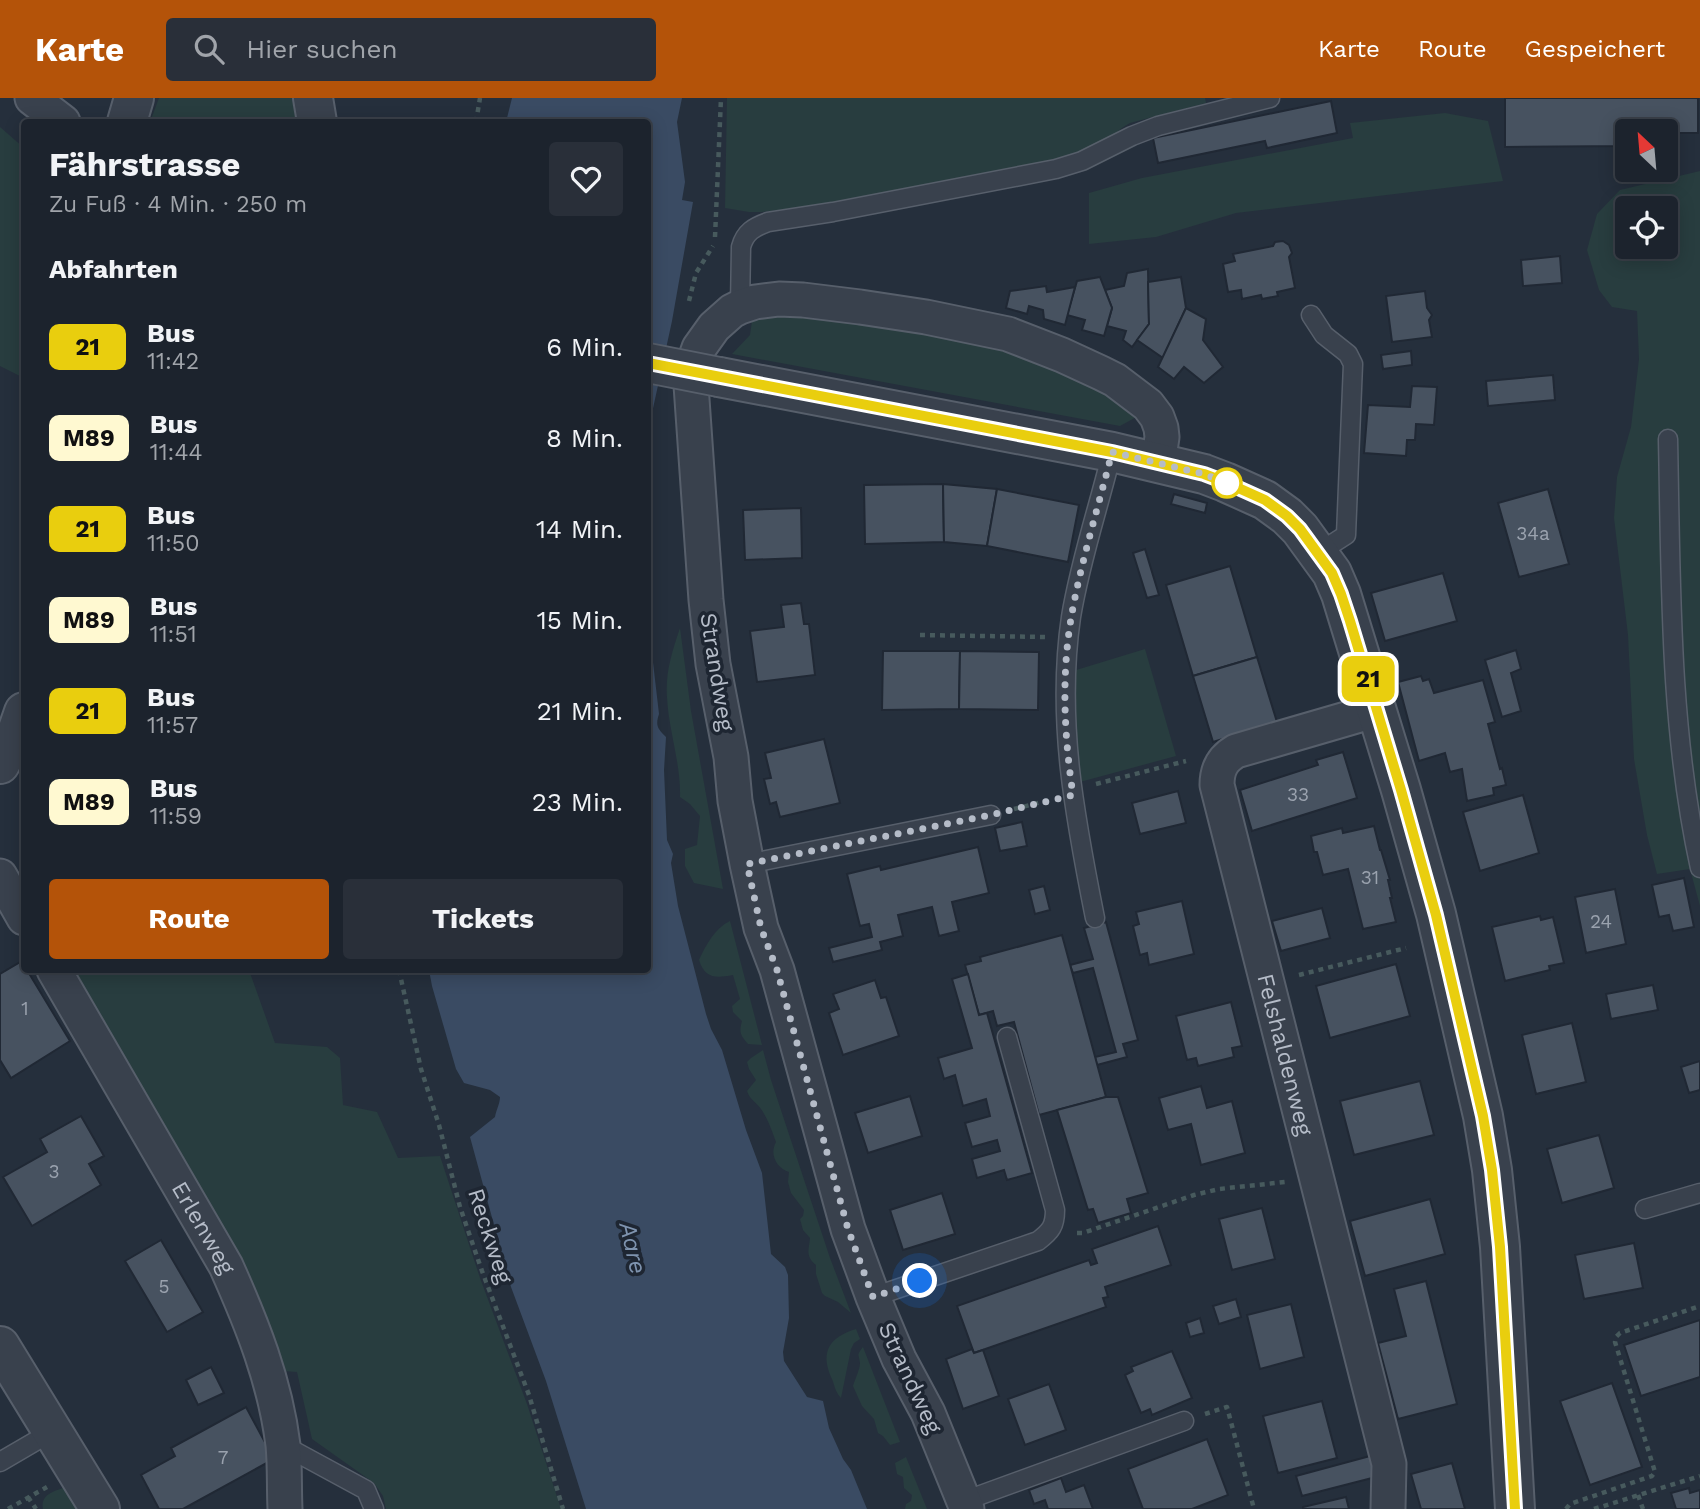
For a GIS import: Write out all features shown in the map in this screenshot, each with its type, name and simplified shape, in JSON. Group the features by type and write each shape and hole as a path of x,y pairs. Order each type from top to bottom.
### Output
{"street":[{"path":"32,98 59,119"},
{"path":"128,119 134,98"},
{"path":"313,98 316,119"},
{"name":"Strandweg","path":"966,1505 928,1413 899,1359 848,1229 777,970 761,928 735,801 731,757 712,651 691,385 694,362 699,348 714,327 740,307 779,299 926,317 1008,334 1108,376 1148,405 1157,416 1161,428 1158,464"},
{"path":"651,364 1112,452 1204,474 1265,500 1300,529 1332,573 1341,594 1436,915 1483,1116 1500,1247 1515,1509"},
{"path":"1219,767 1229,755 1247,747 1377,710"},
{"path":"0,764 21,721"},
{"name":"Felshaldenweg","path":"1219,767 1219,794 1389,1464 1388,1509"},
{"path":"0,876 21,913"},
{"name":"Erlenweg","path":"56,973 226,1266 248,1315 270,1377 283,1445 285,1509"},
{"path":"0,1346 100,1509"}],"lane":[{"path":"740,307 743,240 747,233 768,222 1056,169 1082,161 1157,126 1270,98"},
{"path":"1311,315 1324,335 1348,354 1353,364 1346,535 1318,553"},
{"path":"1668,439 1674,678 1688,802 1700,868"},
{"path":"1095,918 1073,795 1065,730 1065,687 1069,638 1079,576 1112,452"},
{"path":"747,864 991,815"},
{"path":"873,1297 1038,1241 1051,1232 1055,1210 1007,1037"},
{"path":"1646,1209 1700,1193"},
{"path":"966,1505 1184,1421"},
{"path":"0,1462 53,1431"},
{"path":"283,1445 366,1490 374,1509"}],"path":[{"path":"476,119 480,98"},
{"path":"691,298 696,273 714,244 721,98"},
{"path":"920,635 1069,638"},
{"path":"991,815 1073,795 1077,789 1199,758 1219,767"},
{"path":"1267,984 1411,947"},
{"name":"Reckweg","path":"400,973 421,1069 460,1207 529,1395 564,1509"},
{"path":"1052,1226 1068,1233 1083,1233 1219,1189 1317,1179"},
{"path":"1566,1509 1570,1504 1652,1476 1655,1472 1615,1342 1616,1337 1625,1331 1700,1307"},
{"path":"1206,1414 1227,1406 1254,1509"},
{"path":"1594,1509 1700,1476"},
{"path":"1638,1495 1643,1509"},
{"path":"28,1497 36,1509"}],"green space":[{"path":"159,98 292,98 296,119 151,119"},
{"path":"727,98 1205,98 1206,103 1130,123 1096,147 1052,161 832,204 749,212 725,208"},
{"path":"1445,113 1488,121 1503,181 1236,213 1156,237 1089,244 1089,193 1142,178 1353,138 1350,123"},
{"path":"0,127 21,145 21,376 0,366"},
{"path":"1700,171 1700,906 1690,869 1657,874 1647,835 1634,759 1628,635 1614,518 1617,477 1631,427 1639,359 1637,311 1612,307 1599,290 1587,250 1597,214 1620,190 1654,182 1678,182 1678,176"},
{"path":"800,313 979,342 1072,370 1140,415 1120,426 732,354 750,335 752,321"},
{"path":"680,628 691,711 723,889 694,883 685,866 685,849 697,845 700,816 680,797 679,772 668,711 668,671"},
{"path":"1145,649 1176,756 1080,782 1074,747 1073,671"},
{"path":"730,921 762,1045 748,1044 742,1036 742,1021 733,1012 732,1006 740,999 733,975 712,976 704,971 699,960 715,932"},
{"path":"73,973 250,973 275,1043 327,1047 340,1058 343,1105 377,1112 398,1158 440,1156 561,1509 386,1509 383,1496 374,1483 312,1439 297,1372 283,1371 252,1287 195,1178"},
{"path":"763,1050 830,1258 851,1313 822,1293 816,1265 809,1256 810,1238 803,1230 800,1219 804,1210 791,1193 789,1172 775,1160 773,1152 776,1142 768,1121 747,1091 756,1080 747,1062"},
{"path":"856,1329 860,1339 851,1349 841,1398 828,1368 827,1352 840,1336"},
{"path":"863,1347 900,1442 890,1445 878,1433 874,1419 862,1406 853,1386 860,1365 859,1353"},
{"path":"906,1457 927,1509 905,1509 912,1495 904,1488 903,1477 897,1474 895,1463"},
{"path":"66,1487 79,1509 43,1509 46,1497"}],"water":[{"path":"512,98 682,98 677,122 685,182 682,200 693,202 672,321 651,414 651,119 507,119"},
{"name":"Aare","path":"651,645 659,714 657,724 666,737 664,770 667,840 673,854 671,863 678,906 706,1014 722,1050 762,1173 771,1254 785,1267 788,1275 789,1318 784,1361 807,1397 823,1401 829,1428 867,1509 586,1509 546,1381 511,1287 470,1137 495,1117 500,1097 490,1090 464,1083 456,1069 430,973 651,973"}],"building":[{"path":"1505,98 1698,98 1698,133 1678,133 1678,119 1615,119 1615,146 1505,147"},
{"path":"1331,101 1337,133 1267,148 1265,141 1158,163 1153,138"},
{"path":"1283,241 1289,245 1292,253 1289,257 1295,288 1277,292 1278,296 1262,299 1261,295 1242,299 1241,290 1228,292 1223,264 1235,261 1233,254 1273,246 1275,242"},
{"path":"1560,256 1562,283 1523,286 1521,260"},
{"path":"1148,269 1149,324 1132,347 1123,340 1126,331 1107,326 1112,308 1105,290 1124,286 1127,273"},
{"path":"1100,277 1112,308 1104,336 1082,330 1085,320 1067,315 1077,281"},
{"path":"1181,277 1186,308 1163,358 1137,340 1149,324 1148,282"},
{"path":"1046,286 1047,292 1075,287 1065,325 1044,319 1043,310 1029,306 1027,314 1006,308 1010,291"},
{"path":"1425,291 1427,308 1432,315 1429,320 1432,337 1392,342 1386,296"},
{"path":"1186,308 1206,319 1203,340 1223,367 1204,383 1184,367 1174,379 1158,367"},
{"path":"1411,351 1412,365 1383,369 1381,355"},
{"path":"1553,375 1555,400 1488,406 1486,381"},
{"path":"1412,386 1437,387 1434,425 1416,424 1415,440 1407,440 1406,456 1364,453 1368,405 1410,407"},
{"path":"943,484 944,542 865,544 864,485"},
{"path":"943,484 997,489 987,546 944,542"},
{"path":"997,489 1079,505 1068,562 987,546"},
{"path":"1548,489 1569,564 1519,577 1498,503"},
{"path":"1174,494 1207,503 1205,513 1171,504"},
{"path":"801,508 802,558 745,560 743,510"},
{"path":"1145,549 1159,595 1147,598 1133,553"},
{"path":"1230,566 1257,657 1193,676 1166,585"},
{"path":"1443,573 1457,621 1385,641 1371,593"},
{"path":"801,603 804,624 809,624 815,675 757,682 750,631 784,627 781,605"},
{"path":"1516,650 1521,669 1511,673 1521,711 1502,717 1485,660"},
{"path":"883,651 960,651 959,709 882,710"},
{"path":"960,651 1039,652 1038,710 959,709"},
{"path":"1257,657 1277,722 1213,742 1193,676"},
{"path":"1421,676 1423,681 1429,679 1434,693 1483,680 1495,722 1488,724 1506,785 1493,788 1494,795 1467,801 1462,769 1450,772 1445,753 1419,761 1398,682"},
{"path":"824,739 840,803 780,817 776,802 770,804 764,779 771,778 765,753"},
{"path":"1343,752 1357,798 1252,831 1240,790 1318,765 1316,760"},
{"path":"1178,791 1186,823 1140,834 1132,803"},
{"path":"1523,795 1539,853 1480,871 1463,812"},
{"path":"1022,822 1027,846 1000,851 995,828"},
{"path":"1374,826 1390,880 1390,898 1396,922 1363,929 1348,869 1323,875 1311,836 1342,828 1343,833"},
{"path":"978,847 989,893 952,902 959,931 939,936 932,907 898,915 903,936 880,942 882,950 833,962 829,948 872,937 869,924 860,926 847,874 880,866 881,870"},
{"path":"1684,878 1694,927 1673,931 1669,915 1659,917 1652,885"},
{"path":"1044,886 1050,910 1035,914 1029,890"},
{"path":"1615,889 1626,944 1586,953 1575,897"},
{"path":"1182,901 1194,954 1149,965 1147,953 1140,955 1133,926 1139,924 1136,912"},
{"path":"1322,908 1330,938 1281,951 1272,921"},
{"path":"1540,916 1541,920 1553,917 1564,963 1549,966 1550,970 1505,981 1492,927"},
{"path":"1106,922 1138,1040 1123,1044 1127,1057 1097,1065 1095,1057 1116,1052 1093,968 1073,973 1070,965 1093,959 1084,928"},
{"path":"1062,935 1106,1097 1039,1115 1014,1022 997,1026 993,1011 979,1015 965,965 981,961 980,957"},
{"path":"21,962 21,973 29,973 70,1041 11,1078 0,1060 0,974"},
{"path":"1396,964 1410,1016 1330,1038 1316,986"},
{"path":"968,974 979,1015 987,1013 1032,1173 1007,1180 1004,1170 977,1178 972,1159 1000,1151 997,1140 972,1147 965,1123 990,1116 986,1099 963,1106 955,1075 944,1079 938,1058 972,1048 952,979"},
{"path":"875,980 881,998 886,997 899,1036 843,1055 829,1013 839,1009 833,994"},
{"path":"1653,985 1658,1010 1611,1019 1606,994"},
{"path":"1231,1002 1242,1046 1232,1048 1234,1057 1198,1066 1196,1058 1187,1060 1176,1016"},
{"path":"1572,1023 1586,1082 1536,1094 1522,1035"},
{"path":"1700,1061 1700,1090 1689,1093 1681,1067"},
{"path":"1420,1081 1434,1135 1354,1155 1340,1101"},
{"path":"1201,1086 1207,1108 1232,1101 1245,1153 1201,1165 1191,1124 1168,1130 1159,1098"},
{"path":"910,1096 922,1136 868,1153 855,1113"},
{"path":"1106,1097 1118,1097 1148,1193 1127,1199 1131,1213 1098,1223 1093,1209 1088,1210 1057,1110"},
{"path":"81,1116 104,1156 89,1164 101,1185 32,1226 3,1177 47,1152 40,1139"},
{"path":"1599,1135 1614,1188 1562,1203 1547,1149"},
{"path":"942,1193 955,1234 903,1250 890,1210"},
{"path":"1430,1199 1445,1254 1365,1276 1350,1221"},
{"path":"1262,1208 1275,1259 1232,1270 1219,1219"},
{"path":"1158,1226 1171,1265 1105,1287 1108,1297 1103,1298 1106,1307 974,1353 957,1306 1089,1260 1091,1265 1097,1263 1092,1249"},
{"path":"161,1240 203,1312 167,1332 125,1261"},
{"path":"1634,1243 1643,1288 1584,1299 1575,1255"},
{"path":"1426,1281 1457,1404 1398,1419 1378,1343 1406,1336 1394,1289"},
{"path":"1236,1299 1241,1317 1219,1324 1213,1306"},
{"path":"1291,1304 1304,1357 1260,1369 1247,1315"},
{"path":"1200,1318 1204,1333 1190,1337 1186,1323"},
{"path":"1700,1320 1700,1377 1641,1396 1624,1345"},
{"path":"972,1349 974,1353 983,1350 999,1396 963,1409 946,1359"},
{"path":"1172,1351 1192,1398 1152,1415 1150,1409 1141,1413 1125,1375 1133,1371 1131,1367"},
{"path":"211,1367 224,1393 198,1405 186,1380"},
{"path":"1612,1383 1642,1467 1590,1485 1560,1401"},
{"path":"1049,1384 1066,1430 1025,1445 1008,1399"},
{"path":"1322,1401 1337,1458 1278,1473 1263,1416"},
{"path":"246,1407 274,1459 183,1509 159,1509 141,1475 175,1456 171,1448"},
{"path":"1207,1439 1228,1495 1192,1509 1143,1509 1128,1469"},
{"path":"1370,1456 1376,1477 1302,1496 1296,1476"},
{"path":"1452,1463 1465,1509 1421,1509 1411,1474"},
{"path":"1061,1478 1066,1492 1084,1485 1093,1509 1048,1509 1045,1500 1034,1504 1029,1490"},
{"path":"1689,1488 1690,1493 1700,1490 1700,1509 1676,1509 1671,1493"},
{"path":"1346,1497 1349,1509 1303,1509 1303,1507"}],"bus line":[{"name":"21","path":"651,364 1112,452 1204,474 1265,500 1300,529 1332,573 1350,621 1436,915 1483,1116 1500,1247 1515,1509"}],"route":[{"path":"920,1281 873,1297 848,1229 777,970 761,928 747,864 991,815 1073,795 1065,730 1069,638 1079,576 1112,452 1204,474 1227,483"}]}
